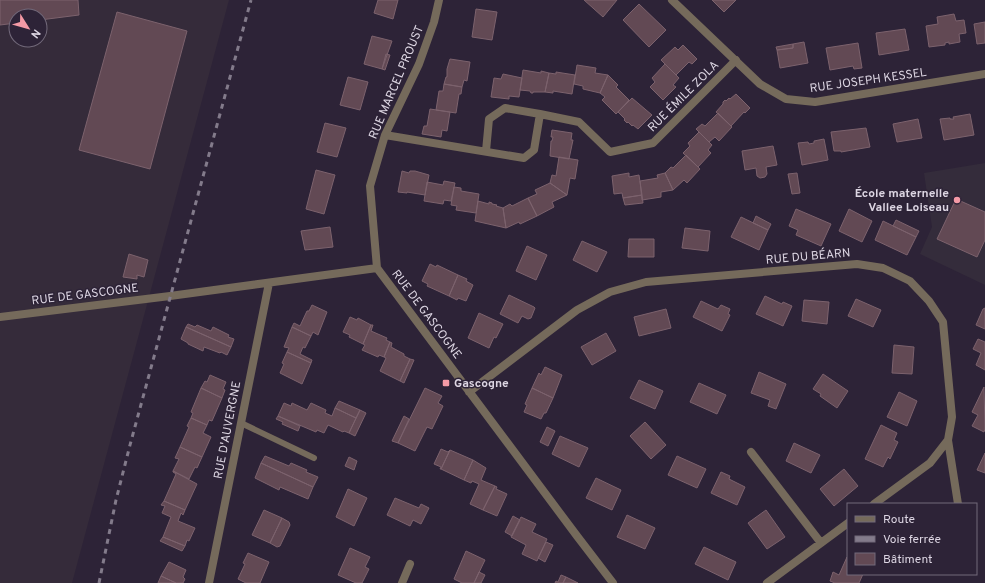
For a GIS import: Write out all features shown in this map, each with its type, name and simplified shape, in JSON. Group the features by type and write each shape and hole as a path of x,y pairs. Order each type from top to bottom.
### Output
{"street":[{"name":"RUE MARCEL PROUST","path":"377,268 370,186 385,135 418,64 434,22 439,0"},
{"name":"RUE JOSEPH KESSEL","path":"672,0 760,84 786,99 815,102 985,74"},
{"name":"RUE ÉMILE ZOLA","path":"486,151 489,119 504,108 579,122 610,152 653,143 736,60"},
{"path":"385,135 524,158 534,150 540,114"},
{"name":"RUE DU BÉARN","path":"469,392 578,310 610,292 646,282 857,264 883,268 910,281 930,301 943,322 952,417 948,440 930,463 875,503"},
{"name":"RUE DE GASCOGNE","path":"0,317 377,268 613,583"},
{"name":"RUE D'AUVERGNE","path":"209,583 269,282"},
{"path":"948,440 958,503"},
{"path":"751,452 821,543"},
{"path":"767,583 847,524"},
{"path":"402,583 410,564"}],"lane":[{"path":"241,423 314,458"}],"shaded area":[{"path":"0,0 229,0 72,583 0,583"},
{"name":"École maternelle Vallee Loiseau","path":"985,163 985,285 920,254 932,227 924,173"}],"building":[{"path":"0,0 78,0 79,15 48,19 48,8 8,8 8,24 0,25"},
{"path":"378,0 398,0 393,19 374,13"},
{"path":"584,0 617,0 603,17"},
{"path":"712,0 736,0 724,12"},
{"path":"639,4 666,30 649,47 623,20"},
{"path":"476,9 497,12 492,40 472,37"},
{"path":"117,12 187,31 150,169 79,150"},
{"path":"954,14 956,21 964,20 966,33 959,34 960,42 949,44 949,42 945,43 945,45 929,47 926,26 938,24 937,17"},
{"path":"985,22 985,43 977,44 974,24"},
{"path":"905,29 909,50 879,55 876,33"},
{"path":"372,36 392,41 382,69 364,64"},
{"path":"804,42 808,63 780,68 777,50 793,48 793,44"},
{"path":"858,43 862,68 854,69 853,66 830,70 826,48"},
{"path":"793,44 793,48 777,50 776,47"},
{"path":"683,45 697,59 692,64 689,62 676,75 661,60 675,47 678,50"},
{"path":"386,54 390,55 385,70 382,69"},
{"path":"450,59 470,62 467,81 464,80 462,87 444,84 447,77 447,69"},
{"path":"665,64 679,78 673,85 676,87 663,100 650,87 655,82 652,78"},
{"path":"577,65 596,68 595,73 608,75 600,93 583,89 583,86 574,84"},
{"path":"523,70 549,73 545,92 531,93 530,91 520,90"},
{"path":"556,72 575,75 572,94 553,91 553,93 545,92 549,73 556,74"},
{"path":"503,74 522,78 519,97 509,96 509,99 491,97 494,78 501,79"},
{"path":"608,75 618,85 616,87 629,100 616,114 602,100 605,97 600,93"},
{"path":"348,77 368,82 360,110 340,105"},
{"path":"444,84 462,87 461,94 459,94 456,113 436,110 439,91 443,91"},
{"path":"736,94 750,108 745,113 744,112 731,126 716,112 725,100 730,99"},
{"path":"632,98 652,115 638,129 628,122 627,123 618,112"},
{"path":"430,109 450,112 447,131 442,130 441,137 422,134 424,126 427,126"},
{"path":"718,113 732,127 719,141 715,137 709,142 696,129 702,124 705,126"},
{"path":"970,114 974,135 944,140 940,119 954,119 953,117"},
{"path":"918,119 922,138 897,142 893,124"},
{"path":"325,123 346,128 337,157 317,152"},
{"path":"866,128 870,147 841,152 834,151 831,132"},
{"path":"552,130 572,133 571,140 573,140 569,159 550,156 551,141 553,137 551,137"},
{"path":"699,132 712,145 708,150 711,153 698,167 683,153 690,146 688,143"},
{"path":"824,139 828,160 802,165 798,143 808,142 809,144 814,143 814,141"},
{"path":"773,146 777,165 766,167 767,174 765,177 760,178 757,176 756,168 745,170 742,151"},
{"path":"686,155 700,169 687,183 684,180 673,190 665,173 671,167 673,168"},
{"path":"559,157 578,160 575,179 570,178 567,195 550,183 552,175 556,176"},
{"path":"316,170 335,175 324,214 306,209"},
{"path":"402,171 409,173 410,171 415,171 429,175 425,195 398,192"},
{"path":"629,173 629,177 639,175 642,195 623,198 622,193 614,194 612,176"},
{"path":"665,173 673,190 661,192 661,197 642,200 640,181 658,178 657,175"},
{"path":"797,173 800,193 792,194 788,174"},
{"path":"444,181 455,183 451,201 444,200 443,204 424,201 427,182 443,185"},
{"path":"550,183 567,195 552,202 554,207 537,216 528,198 537,194 535,190"},
{"path":"454,187 461,188 461,191 479,194 476,213 456,210 457,206 451,205"},
{"path":"642,195 643,203 625,205 623,198"},
{"path":"528,198 537,216 520,224 519,222 506,228 503,208 510,204 512,206"},
{"path":"956,199 985,212 985,240 977,257 937,239"},
{"path":"478,201 489,204 489,202 503,208 506,228 475,221"},
{"path":"796,209 831,224 821,246 796,235 798,230 789,226"},
{"path":"849,209 872,221 862,242 839,231"},
{"path":"756,216 771,224 768,230 753,223"},
{"path":"741,217 768,230 759,250 731,237"},
{"path":"896,220 919,231 916,237 893,226"},
{"path":"883,221 916,237 907,255 875,240"},
{"path":"330,227 333,247 305,250 301,231"},
{"path":"685,228 710,231 708,251 682,248"},
{"path":"629,239 654,239 654,257 628,257"},
{"path":"582,241 607,252 597,272 573,260"},
{"path":"527,246 547,255 536,280 516,271"},
{"path":"129,254 148,260 144,277 137,275 137,279 123,277"},
{"path":"430,264 436,267 437,265 458,275 449,296 427,286 428,284 422,281"},
{"path":"458,275 467,279 466,281 473,285 466,301 458,298 457,300 449,296"},
{"path":"509,295 535,308 531,318 528,319 522,316 518,323 500,314"},
{"path":"765,296 782,304 783,302 792,306 783,326 756,314"},
{"path":"856,299 881,310 873,327 848,316"},
{"path":"804,300 829,302 827,324 802,321"},
{"path":"701,301 718,309 721,305 730,309 728,314 730,315 722,331 693,317"},
{"path":"312,305 327,312 318,335 313,332 311,336 292,327 294,323 300,326 307,311 309,311"},
{"path":"985,308 985,329 976,325 983,309"},
{"path":"666,309 671,328 639,336 634,317"},
{"path":"479,313 503,324 496,338 494,337 489,348 468,338"},
{"path":"350,317 357,320 358,318 371,325 363,344 349,337 350,335 343,332"},
{"path":"188,324 195,327 197,325 211,331 213,327 229,335 228,337 234,339 231,347 186,327"},
{"path":"371,325 373,325 371,331 387,338 386,340 390,342 384,357 379,355 378,357 362,350"},
{"path":"186,327 231,347 227,355 204,347 203,351 188,344 181,339"},
{"path":"292,327 311,336 300,354 312,360 311,363 287,352 289,348 284,347"},
{"path":"606,333 616,351 592,365 581,347"},
{"path":"978,339 985,342 985,370 976,365 981,353 973,349"},
{"path":"390,342 392,343 391,347 410,359 400,381 380,371 386,358 384,357"},
{"path":"894,345 914,347 912,374 892,373"},
{"path":"287,352 311,363 302,384 280,373 284,364 282,363"},
{"path":"410,359 414,360 404,383 400,381"},
{"path":"545,367 562,375 553,398 532,388 539,373 541,375"},
{"path":"759,372 786,384 776,409 768,406 770,400 751,393"},
{"path":"823,374 848,391 837,408 813,389"},
{"path":"210,375 226,382 223,389 225,390 222,398 201,388 205,381 207,382"},
{"path":"639,380 663,391 655,409 630,398"},
{"path":"699,383 726,395 717,414 690,402"},
{"path":"984,387 984,432 972,426 978,415 972,412"},
{"path":"201,388 222,398 212,421 209,420 207,425 191,418 193,413 191,412"},
{"path":"425,388 442,396 438,403 443,406 432,429 427,427 415,451 398,443"},
{"path":"532,388 553,398 546,413 544,413 541,419 524,412 527,405 525,404"},
{"path":"899,392 917,401 907,426 887,417"},
{"path":"339,401 360,410 356,418 335,408"},
{"path":"284,403 291,406 292,403 307,410 311,403 326,410 325,413 332,416 335,408 356,418 349,433 343,432 328,425 324,433 317,430 316,432 278,416"},
{"path":"360,410 366,413 355,436 349,433"},
{"path":"278,416 300,426 298,431 282,424 283,422 276,419"},
{"path":"404,416 409,419 398,443 392,441"},
{"path":"191,418 207,425 203,433 211,437 202,457 180,447 189,427 187,426"},
{"path":"645,422 666,445 651,459 630,436"},
{"path":"881,425 897,433 894,440 898,442 890,459 888,457 883,467 865,459"},
{"path":"547,427 555,431 548,446 540,442"},
{"path":"560,436 588,448 579,467 552,454"},
{"path":"794,443 820,455 811,473 786,461"},
{"path":"180,447 202,457 197,468 195,467 189,479 173,471 179,459 175,458"},
{"path":"441,449 448,452 450,450 440,469 441,467 434,464"},
{"path":"450,450 473,460 464,480 441,469"},
{"path":"985,453 985,473 977,470"},
{"path":"265,456 289,466 291,463 318,477 313,487 261,463"},
{"path":"677,456 706,469 697,488 668,475"},
{"path":"349,457 357,461 354,470 345,466"},
{"path":"473,460 486,468 481,480 495,486 483,510 470,504 479,484 464,480"},
{"path":"261,463 313,487 308,499 280,487 279,490 255,478"},
{"path":"844,469 858,486 834,506 820,489"},
{"path":"173,471 197,484 185,510 164,501 176,474"},
{"path":"721,472 730,476 729,479 745,487 737,505 711,493"},
{"path":"596,478 621,490 612,510 586,498"},
{"path":"495,486 497,487 496,489 507,494 497,516 483,510"},
{"path":"348,489 367,498 354,526 336,517"},
{"path":"395,498 419,508 421,504 429,508 421,524 413,520 410,526 387,515"},
{"path":"164,501 185,510 183,515 181,513 178,521 195,528 185,546 163,537 171,517 162,513 165,506 161,505"},
{"path":"264,510 282,518 270,543 252,535"},
{"path":"766,510 785,537 767,549 748,523"},
{"path":"627,515 655,528 645,549 617,537"},
{"path":"513,516 520,520 512,536 505,532"},
{"path":"521,517 536,524 532,532 547,539 537,561 522,554 526,545 511,537"},
{"path":"282,518 289,522 290,525 280,546 277,547 270,543"},
{"path":"163,537 185,546 182,551 160,541"},
{"path":"546,542 553,545 545,562 538,558"},
{"path":"704,547 736,562 728,580 695,564"},
{"path":"350,548 370,557 365,567 369,569 362,583 356,583 338,575"},
{"path":"466,551 485,560 474,583 462,583 454,579"},
{"path":"248,553 269,562 260,583 246,583 238,579"},
{"path":"847,557 847,575 863,575 859,583 835,583 830,581 833,572 839,575"},
{"path":"169,562 186,570 183,577 185,579 183,583 176,583 161,576"},
{"path":"479,572 485,575 481,583 474,583"},
{"path":"561,575 566,577 563,583 555,583 556,581 558,582"},
{"path":"161,576 176,583 158,583"},
{"path":"566,577 578,583 563,583"}],"railway":[{"path":"99,583 116,500 130,445 251,0"}],"place":[{"name":"École maternelle Vallee Loiseau","path":"957,200"},
{"name":"Gascogne","path":"446,383"}]}
